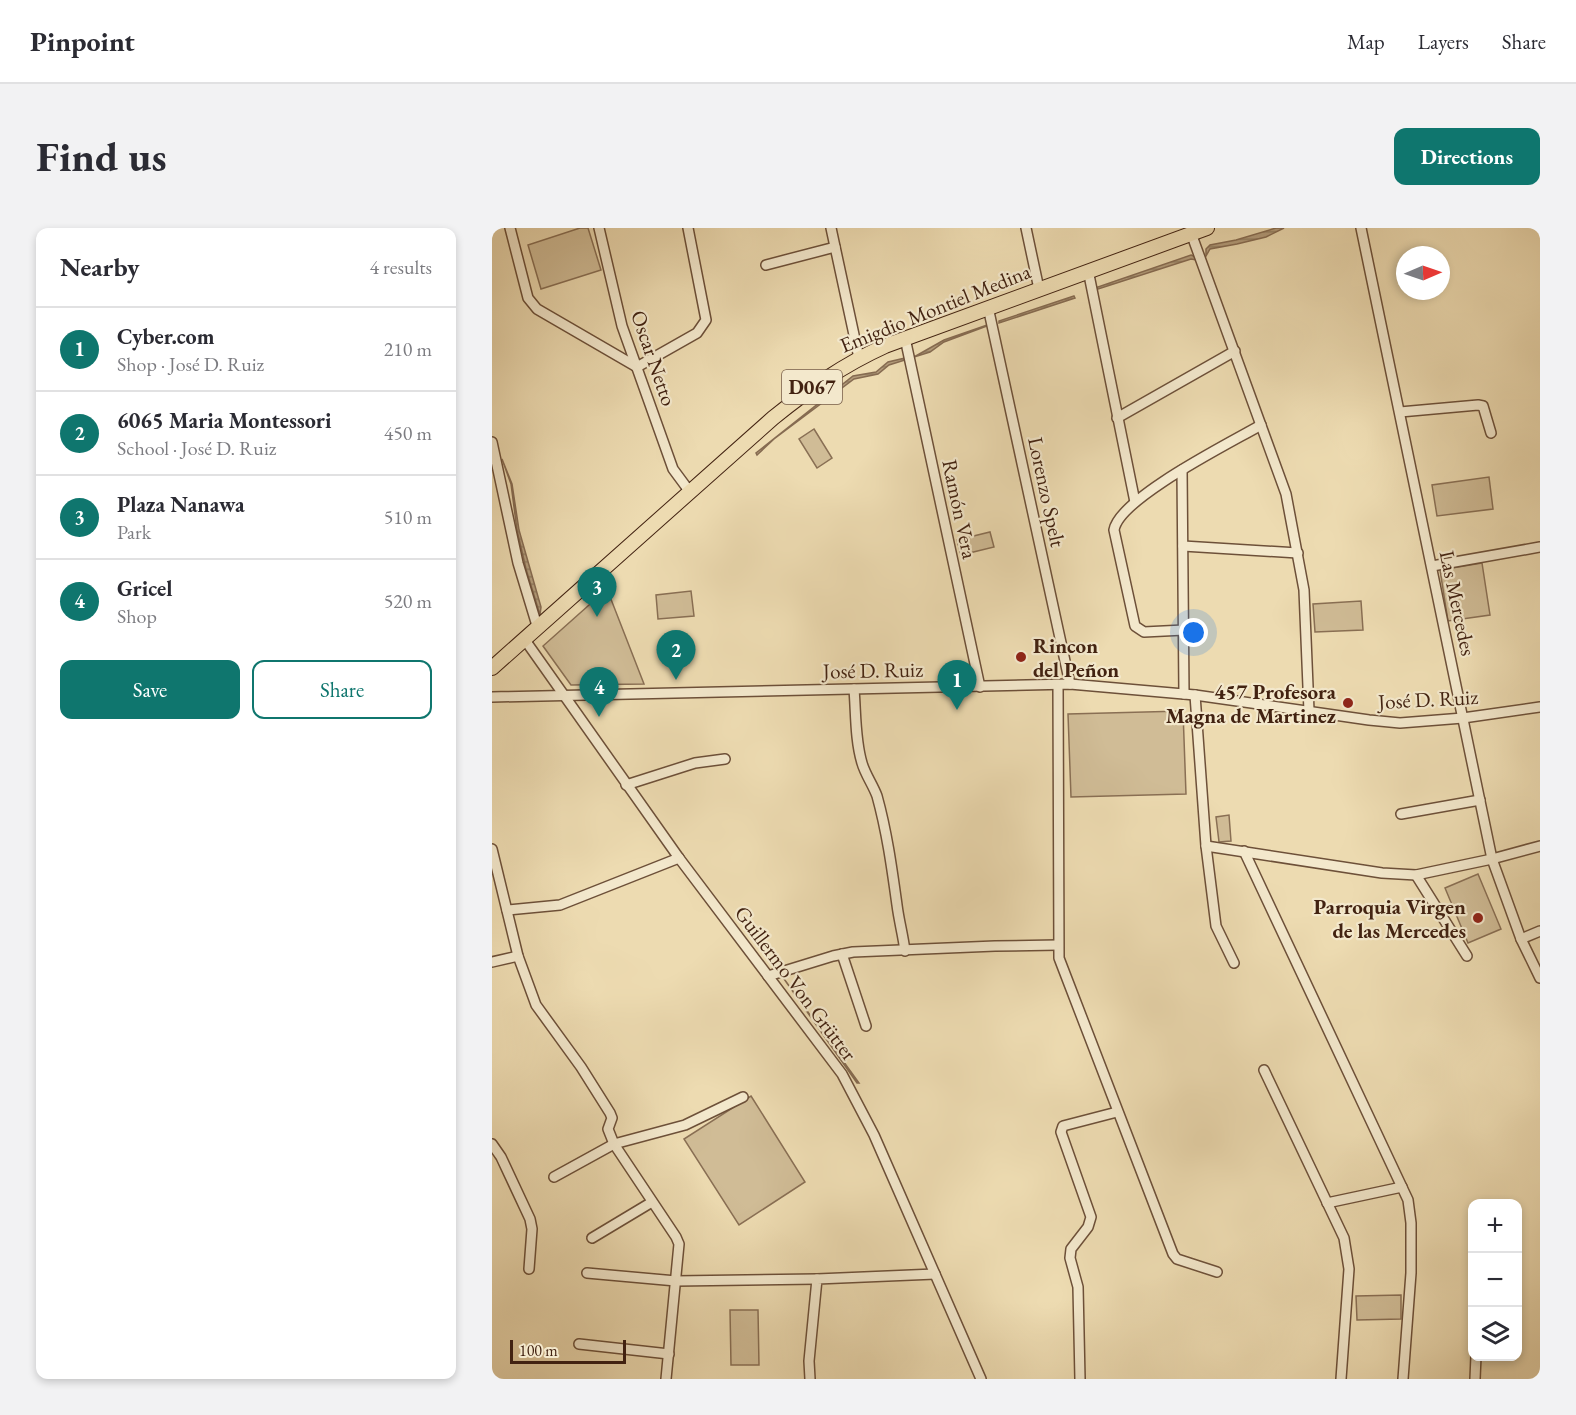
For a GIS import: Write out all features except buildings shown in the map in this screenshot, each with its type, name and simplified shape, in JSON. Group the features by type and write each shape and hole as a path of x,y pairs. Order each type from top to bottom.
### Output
{"main road":[{"name":"Emigdio Montiel Medina","path":"492,668 806,391 859,358 905,338 1207,228"}],"street":[{"path":"510,228 528,298 537,309 637,367 697,333 706,320 688,228"},
{"name":"Oscar Netto","path":"599,228 622,326 673,469 690,492"},
{"path":"831,228 859,358"},
{"path":"1026,228 1039,289"},
{"name":"Las Mercedes","path":"1361,228 1492,859 1521,939 1540,978"},
{"path":"1191,233 1286,494 1304,590 1309,711"},
{"path":"766,266 835,247"},
{"path":"1088,270 1136,502"},
{"name":"Lorenzo Spelt","path":"988,307 1070,684"},
{"name":"Ramón Vera","path":"905,338 980,687"},
{"path":"1118,418 1234,351"},
{"path":"1400,412 1483,406 1491,433"},
{"path":"1184,630 1144,632 1135,626 1114,530 1119,518 1136,502 1182,470 1261,425"},
{"path":"492,442 518,563 538,628"},
{"path":"1182,470 1184,694"},
{"path":"1183,546 1298,553"},
{"path":"1432,566 1540,548"},
{"name":"Guillermo Von Grütter","path":"525,640 566,695 626,785 842,1074 874,1135 981,1379"},
{"name":"José D. Ruiz","path":"492,697 1070,684 1195,695 1400,723 1463,718 1540,707"},
{"path":"1058,685 1059,958 1173,1254 1177,1259 1217,1272"},
{"path":"854,689 862,765 876,793 882,816 905,951"},
{"path":"1195,695 1206,846 1215,926 1234,963"},
{"path":"626,785 695,763 725,759"},
{"path":"1401,814 1480,800"},
{"path":"1206,846 1382,873 1416,875 1540,846"},
{"path":"492,849 518,956 536,1005 581,1067 612,1116 608,1129 614,1144 679,1244 666,1379"},
{"path":"1244,851 1408,1200 1411,1223 1410,1273 1403,1379"},
{"path":"507,910 560,905 680,858"},
{"path":"1416,875 1467,956"},
{"path":"1521,939 1540,931"},
{"path":"768,976 842,954 1058,945"},
{"path":"842,954 866,1026"},
{"path":"492,962 518,956"},
{"path":"1264,1070 1344,1238 1349,1269 1341,1379"},
{"path":"554,1177 614,1144 686,1125 743,1097"},
{"path":"1080,1379 1077,1287 1070,1258 1071,1249 1088,1227 1090,1217 1061,1132 1063,1126 1117,1112"},
{"path":"492,1144 501,1157 530,1219 532,1229 529,1269"},
{"path":"1327,1203 1402,1188"},
{"path":"592,1238 652,1202"},
{"path":"587,1273 676,1281 818,1279 935,1274"},
{"path":"810,1379 809,1360 818,1279"},
{"path":"579,1344 669,1354"},
{"path":"1475,1379 1476,1361"}],"shaded area":[{"path":"580,228 588,228 601,270 541,289 528,245"},
{"path":"1284,228 1266,237 1210,249 1206,256 1206,249 1210,245"},
{"path":"1191,255 1197,260 1191,259 1095,290 1095,288"},
{"path":"1074,296 1075,298 999,323 999,321"},
{"path":"987,325 944,342 930,352 914,357 944,340"},
{"path":"905,358 905,360 889,365 878,374 854,379 774,439 757,455 756,453 853,376 876,372 888,362"},
{"path":"814,429 832,458 817,468 799,439"},
{"path":"502,459 512,484 519,530 541,607 540,615 517,530 511,484"},
{"path":"1489,477 1493,509 1437,516 1432,485"},
{"path":"990,532 994,547 961,555 957,540"},
{"path":"1482,563 1490,615 1448,621 1440,570"},
{"path":"607,589 644,684 571,685 543,646"},
{"path":"691,591 694,616 658,619 656,595"},
{"path":"1361,601 1363,630 1315,632 1313,604"},
{"path":"1183,711 1186,794 1071,797 1068,714"},
{"path":"1229,815 1231,841 1219,842 1216,817"},
{"path":"1478,874 1501,929 1468,943 1445,888"},
{"path":"782,976 859,1083 857,1083"},
{"path":"751,1096 805,1182 739,1225 684,1139"},
{"path":"1401,1295 1401,1319 1357,1320 1356,1296"},
{"path":"730,1310 758,1310 759,1365 731,1365"}],"place":[{"name":"Plaza Nanawa","path":"597,617"},
{"name":"Rincon del Peñon","path":"1021,657"},
{"name":"6065 Maria Montessori","path":"676,680"},
{"name":"457 Profesora Magna de Martinez","path":"1348,703"},
{"name":"Cyber.com","path":"957,710"},
{"name":"Gricel","path":"599,717"},
{"name":"Parroquia Virgen de las Mercedes","path":"1478,918"}]}
